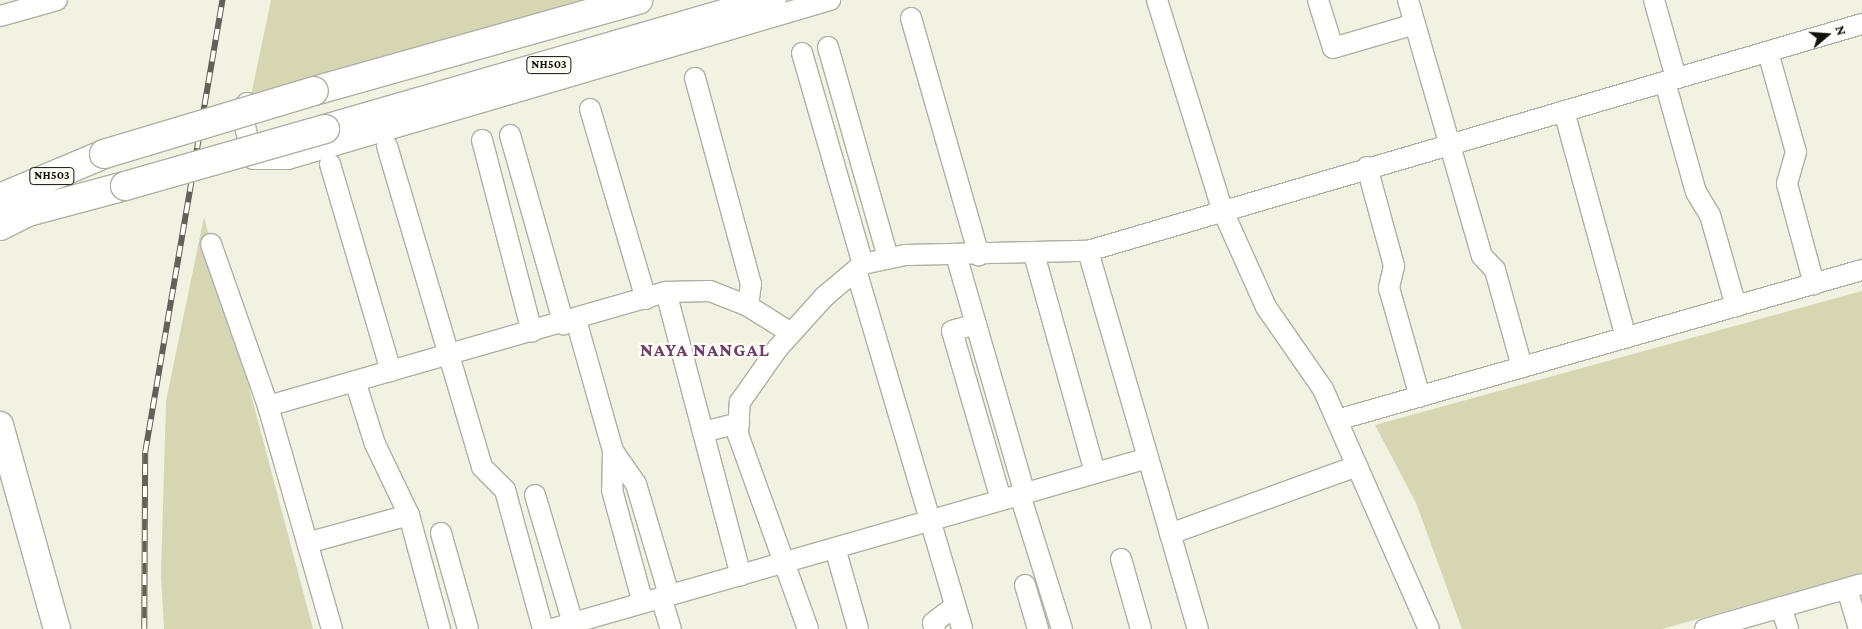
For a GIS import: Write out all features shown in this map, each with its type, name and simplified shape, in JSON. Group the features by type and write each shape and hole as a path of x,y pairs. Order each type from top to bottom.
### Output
{"highway":[{"name":"NH503","path":"0,198 104,154 638,0"},
{"name":"NH503","path":"0,226 28,212 325,129 772,0"}],"main road":[{"path":"0,424 57,629"}],"street":[{"path":"0,16 57,0"},
{"path":"594,0 250,99 241,110 253,159 288,158 830,0"},
{"path":"1157,0 1222,209 1266,307 1323,389 1430,629"},
{"path":"1318,0 1333,48 1415,24"},
{"path":"1408,0 1482,256 1495,270 1522,367"},
{"path":"1654,0 1696,192 1710,215 1736,306"},
{"path":"910,18 979,255"},
{"path":"808,629 738,435 740,402 792,333 859,267 888,258 1088,251 1222,209 1862,24"},
{"path":"828,47 888,258"},
{"path":"1768,52 1796,152 1787,184 1814,284"},
{"path":"802,53 859,267 962,629"},
{"path":"695,78 751,284 748,306"},
{"path":"590,109 646,299"},
{"path":"1564,111 1626,338"},
{"path":"510,135 613,451 636,484 658,598"},
{"path":"482,140 532,332"},
{"path":"387,146 482,467 505,490 544,629"},
{"path":"330,164 391,371"},
{"path":"1367,167 1394,266 1389,288 1420,396"},
{"path":"211,244 268,406 332,629"},
{"path":"1088,251 1198,629"},
{"path":"1034,254 1095,473"},
{"path":"956,255 1022,494 1062,629"},
{"path":"1337,420 1862,270"},
{"path":"268,406 448,354 570,322 666,292 710,291 748,306 792,333"},
{"path":"666,292 741,575"},
{"path":"976,324 952,331 1001,500"},
{"path":"355,381 375,444 409,515 440,629"},
{"path":"703,432 739,423"},
{"path":"613,451 612,490 671,629"},
{"path":"552,629 1148,458"},
{"path":"1170,534 1357,466"},
{"path":"535,495 573,623"},
{"path":"307,543 409,515"},
{"path":"441,533 468,629"},
{"path":"835,548 858,629"},
{"path":"1121,559 1141,629"},
{"path":"1025,585 1038,629"},
{"path":"1705,629 1854,587 1859,629"},
{"path":"935,629 933,623 955,606"},
{"path":"1782,607 1788,629"}],"green space":[{"path":"271,0 595,0 249,105"},
{"path":"204,217 313,629 164,629 161,575 166,401"},
{"path":"1862,291 1862,573 1662,629 1462,629 1416,503 1375,425"}],"railway":[{"path":"144,629 145,452 222,0"}],"district":[{"name":"NAYA NANGAL","path":"705,350"}]}
